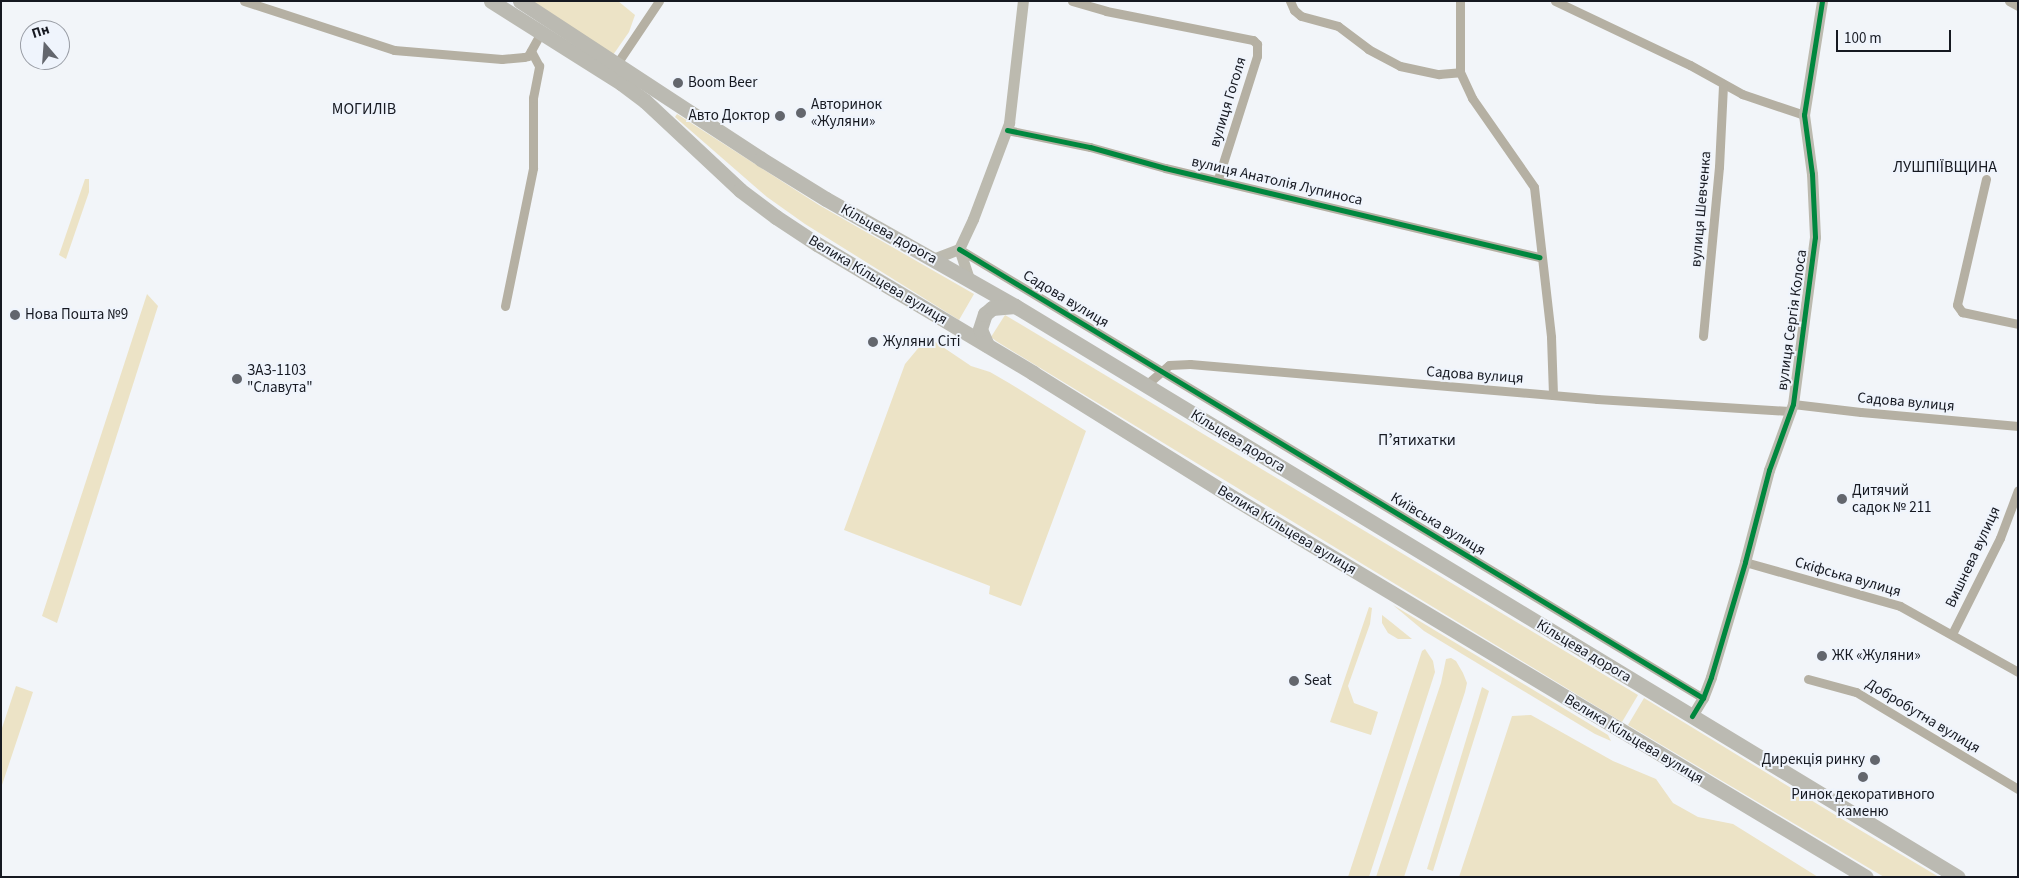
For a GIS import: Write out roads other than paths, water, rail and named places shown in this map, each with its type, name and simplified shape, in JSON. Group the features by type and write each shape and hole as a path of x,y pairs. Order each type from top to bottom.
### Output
{"highway":[{"path":"491,1 541,32"},
{"name":"Кільцева дорога","path":"520,1 616,65 826,199 1015,306 1958,877"},
{"name":"Велика Кільцева вулиця","path":"541,32 645,101 718,170 759,205 787,225 987,345 1245,506 1866,877"},
{"path":"987,345 980,329 985,314 992,308 1015,306"}],"street":[{"path":"244,1 394,50 502,59 528,56 541,32"},
{"path":"616,65 659,1"},
{"path":"933,258 959,248 973,219 1007,130 1011,110 1023,1"},
{"name":"вулиця Гоголя","path":"1072,1 1106,11 1253,40 1257,44 1257,56 1218,178"},
{"path":"1290,1 1294,10 1301,16 1338,26 1383,59 1400,66 1431,73 1444,75 1460,72"},
{"path":"1460,1 1460,72 1472,98 1533,183 1540,257 1551,337 1553,395"},
{"path":"1555,1 1690,65 1724,84 1773,106 1804,115"},
{"name":"вулиця Сергія Колоса","path":"1692,716 1703,698 1745,562 1769,470 1791,407 1815,238 1812,174 1804,115 1822,1"},
{"path":"2009,1 2018,6"},
{"path":"505,306 533,168 533,98 540,66 531,52"},
{"name":"вулиця Шевченка","path":"1703,336 1719,167 1724,84"},
{"name":"вулиця Анатолія Лупиноса","path":"1007,130 1090,148 1165,168 1218,178 1540,257"},
{"path":"1986,179 1957,305 1962,312 2018,324"},
{"path":"959,248 969,279"},
{"name":"Садова вулиця","path":"959,248 1160,370 1169,365 1190,364 1553,395 1791,407 2018,426"},
{"path":"1146,386 1160,370"},
{"name":"Київська вулиця","path":"1160,370 1703,698"},
{"name":"Вишнева вулиця","path":"1952,634 2000,538 2018,490"},
{"name":"Скіфська вулиця","path":"1745,562 1900,606 2018,672"},
{"name":"Добробутна вулиця","path":"1808,679 1856,692 2018,789"}],"place":[{"name":"Boom Beer","path":"678,83"},
{"name":"Авторинок «Жуляни»","path":"801,113"},
{"name":"Авто Доктор","path":"780,116"},
{"name":"Нова Пошта №9","path":"15,315"},
{"name":"Жуляни Сіті","path":"873,342"},
{"name":"ЗАЗ-1103 \"Славута\"","path":"237,379"},
{"name":"Дитячий садок № 211","path":"1842,499"},
{"name":"ЖК «Жуляни»","path":"1822,656"},
{"name":"Seat","path":"1294,681"},
{"name":"Дирекція ринку","path":"1875,760"},
{"name":"Ринок декоративного каменю","path":"1863,777"}],"district":[{"name":"МОГИЛІВ","path":"364,109"},
{"name":"ЛУШПІЇВЩИНА","path":"1945,167"},
{"name":"Пʼятихатки","path":"1417,440"}]}
